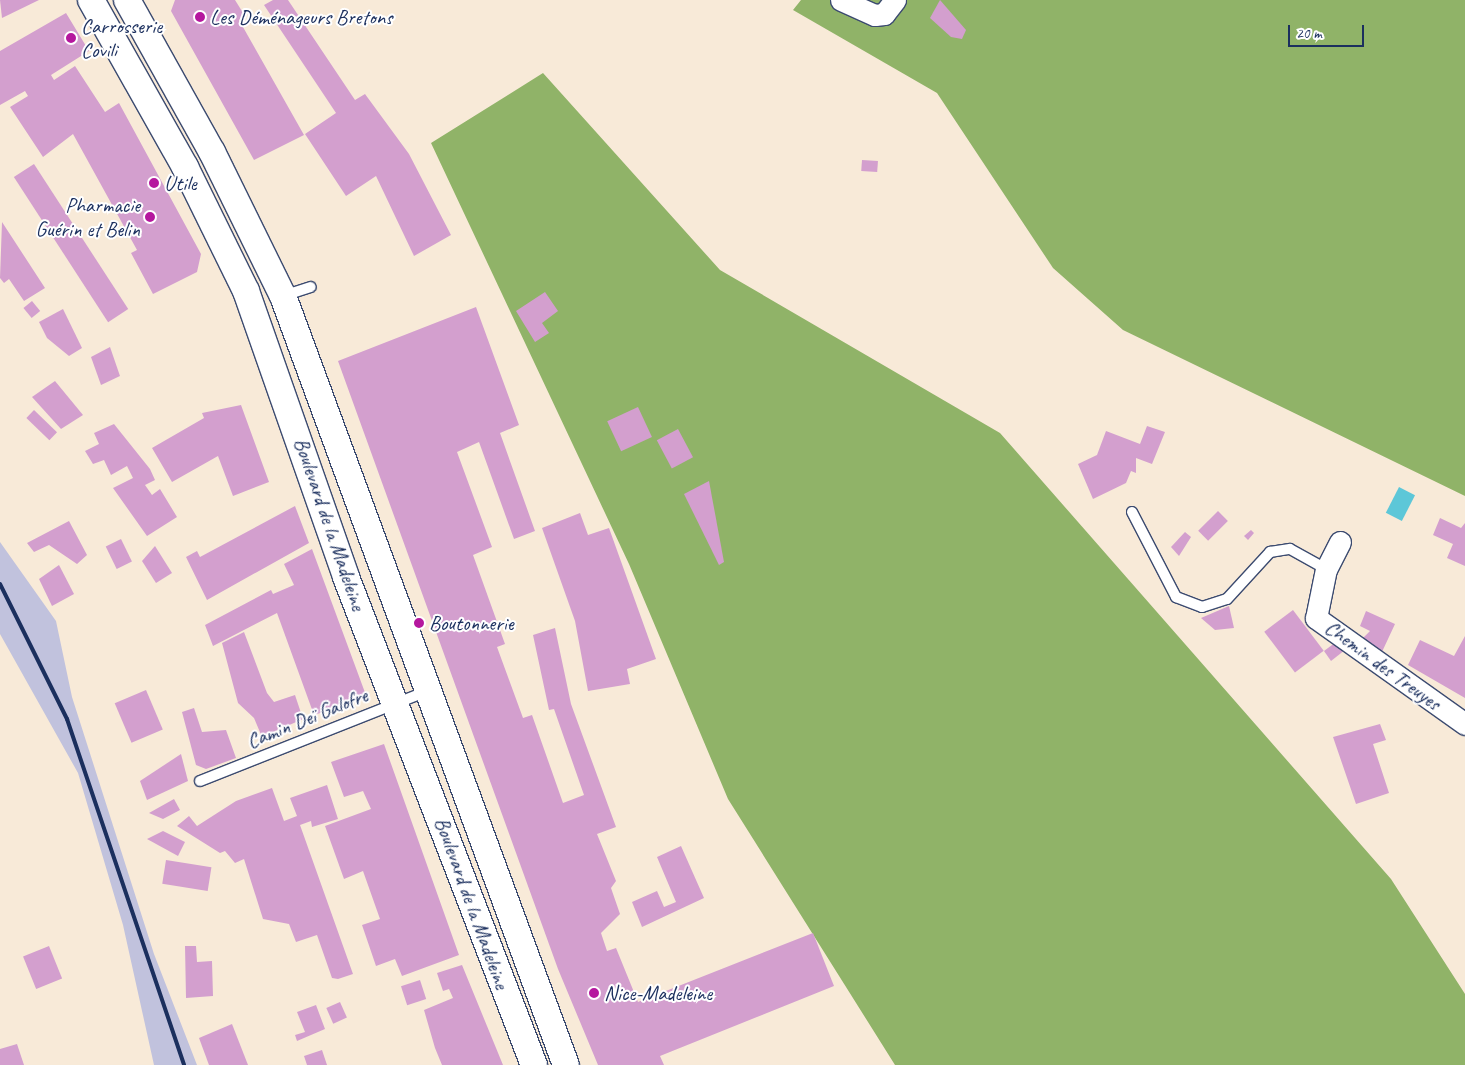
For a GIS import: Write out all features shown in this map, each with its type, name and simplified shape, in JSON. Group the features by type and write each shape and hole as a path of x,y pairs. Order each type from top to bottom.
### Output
{"street":[{"name":"Boulevard de la Madeleine","path":"91,0 185,167 246,291 346,577 397,702 534,1065"},
{"name":"Boulevard de la Madeleine","path":"127,0 212,152 283,296 566,1065"},
{"path":"841,0 875,15 884,14 895,0"},
{"name":"Chemin des Treuyes","path":"1340,542 1326,569 1316,618 1465,724"}],"lane":[{"path":"283,296 311,287"},
{"path":"1132,512 1176,597 1202,607 1227,599 1270,552 1290,549 1326,569"},
{"name":"Camin Deï Galofre","path":"200,781 428,690"}],"shaded area":[{"path":"0,542 56,621 72,697 154,954 197,1065 154,1065 123,925 78,773 0,634"}],"green space":[{"path":"801,0 1465,0 1465,496 1123,330 1053,268 937,93 793,10"},
{"path":"543,73 720,270 1000,433 1391,879 1465,994 1465,1065 895,1065 728,799 629,564 431,143"}],"water":[{"path":"1399,487 1415,495 1402,521 1386,513"}],"building":[{"path":"0,0 39,0 2,18"},
{"path":"175,0 235,0 245,16 239,20 304,135 254,160 171,11"},
{"path":"273,0 288,0 355,100 365,94 409,154 451,235 414,256 376,176 346,196 305,134 336,113 264,5"},
{"path":"940,0 966,30 962,39 951,37 930,18"},
{"path":"66,13 89,51 51,75 54,80 75,66 105,112 119,103 201,254 197,272 153,294 131,253 137,250 73,134 43,157 10,107 28,96 25,91 0,105 0,51"},
{"path":"862,160 878,161 877,172 861,171"},
{"path":"34,164 128,309 108,322 14,177"},
{"path":"2,222 45,288 24,301 9,279 4,283 0,278"},
{"path":"545,292 558,311 542,323 549,333 535,342 516,311"},
{"path":"32,301 40,311 32,318 23,308"},
{"path":"476,307 519,425 500,433 535,531 514,539 479,442 457,452 492,547 473,555 505,644 497,647 523,718 532,715 563,803 584,795 554,709 549,710 533,635 555,628 571,704 616,827 597,834 616,881 611,888 620,914 601,933 607,951 616,948 638,1002 813,933 834,986 660,1056 664,1065 598,1065 558,969 338,361"},
{"path":"63,309 82,348 69,356 47,338 39,322"},
{"path":"110,347 120,376 101,385 91,357"},
{"path":"55,381 83,415 61,429 32,397"},
{"path":"241,405 269,482 233,496 218,456 172,482 152,448 204,418 202,413"},
{"path":"638,407 652,437 621,451 607,421"},
{"path":"34,410 57,432 49,440 26,418"},
{"path":"114,424 150,469 155,480 145,485 152,495 160,489 177,517 147,536 113,488 133,478 127,466 111,475 104,460 93,464 85,451 99,444 94,433"},
{"path":"1147,426 1165,432 1152,464 1136,458 1136,473 1131,471 1126,483 1093,499 1078,464 1097,455 1106,431 1140,444"},
{"path":"678,429 693,457 672,469 657,440"},
{"path":"709,481 724,562 719,565 684,494"},
{"path":"295,506 309,543 207,600 186,557 197,551 200,557"},
{"path":"1218,511 1228,521 1208,541 1198,531"},
{"path":"580,513 588,535 609,528 656,659 627,669 630,684 588,691 575,621 542,528"},
{"path":"1440,518 1461,528 1465,523 1465,566 1447,558 1453,544 1433,535"},
{"path":"69,521 87,555 77,564 49,545 34,552 27,543"},
{"path":"1251,530 1254,533 1248,540 1244,536"},
{"path":"1185,532 1191,537 1179,556 1171,547"},
{"path":"121,539 132,561 117,569 106,546"},
{"path":"155,546 172,573 156,583 142,561"},
{"path":"312,549 367,698 314,715 277,613 213,646 205,625 271,590 273,594 294,585 284,564"},
{"path":"59,565 74,594 52,606 39,579"},
{"path":"1229,606 1234,628 1215,630 1201,618"},
{"path":"1293,610 1324,651 1295,672 1264,632"},
{"path":"1366,611 1395,624 1381,654 1361,640 1370,631 1360,626"},
{"path":"244,632 267,693 274,702 295,695 303,719 262,737 254,718 238,703 222,643"},
{"path":"1465,636 1465,698 1408,665 1420,640 1454,656"},
{"path":"1340,639 1350,646 1331,661 1324,651"},
{"path":"146,690 163,730 132,743 115,703"},
{"path":"194,708 202,732 226,730 236,758 206,769 196,765 182,712"},
{"path":"1380,724 1386,740 1373,744 1389,793 1356,804 1333,737"},
{"path":"384,744 459,955 402,976 395,959 376,966 362,925 380,919 363,871 344,879 325,826 371,809 363,791 344,797 331,762"},
{"path":"181,754 188,781 147,800 140,781"},
{"path":"327,785 338,819 312,827 311,821 300,825 353,974 338,979 332,978 317,935 296,942 289,924 263,919 244,859 235,863 225,851 220,853 177,826 189,816 197,826 236,801 272,788 284,821 297,816 290,798"},
{"path":"174,799 180,810 163,819 149,813"},
{"path":"163,831 185,842 178,856 147,839"},
{"path":"681,846 704,898 642,927 632,902 657,891 664,907 676,902 657,857"},
{"path":"166,860 211,867 208,891 162,884"},
{"path":"49,946 62,978 36,989 23,956"},
{"path":"185,946 196,946 197,962 212,961 213,996 186,998"},
{"path":"462,965 503,1065 442,1065 435,1048 424,1010 453,998 449,989 443,991 437,973"},
{"path":"420,980 426,999 407,1005 401,986"},
{"path":"340,1002 347,1018 333,1024 326,1008"},
{"path":"316,1005 325,1029 297,1041 295,1035 305,1032 297,1012"},
{"path":"232,1024 248,1065 209,1065 199,1038"},
{"path":"17,1044 24,1065 0,1065 0,1049"},
{"path":"322,1050 327,1065 307,1065 304,1056"}],"railway":[{"path":"0,584 67,719 184,1065"}],"place":[{"name":"Les Déménageurs Bretons","path":"200,17"},
{"name":"Carrosserie Covili","path":"71,38"},
{"name":"Utile","path":"154,183"},
{"name":"Pharmacie Guérin et Belin","path":"150,217"},
{"name":"Boutonnerie","path":"419,623"},
{"name":"Nice-Madeleine","path":"594,993"}]}
